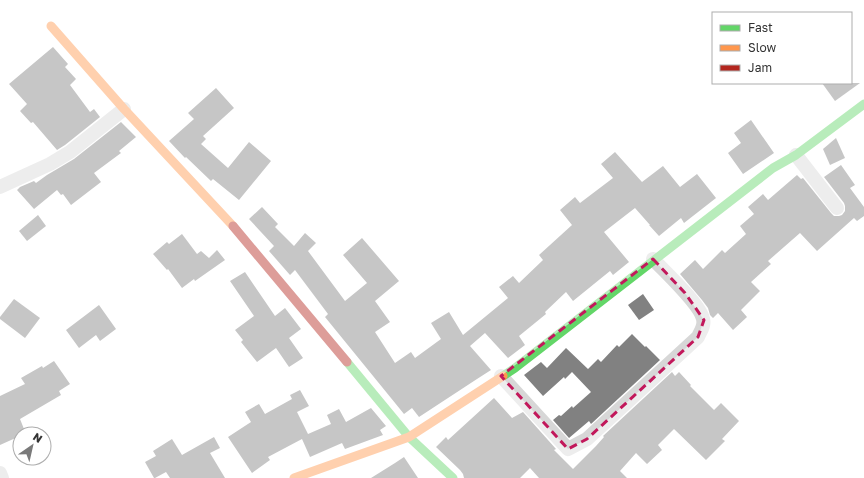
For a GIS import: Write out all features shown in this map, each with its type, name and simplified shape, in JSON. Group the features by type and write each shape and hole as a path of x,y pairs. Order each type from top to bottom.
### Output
{"street":[{"path":"51,26 124,109 227,219 409,437 453,478"},
{"path":"294,478 409,437 514,368 772,168 796,155 864,104"},
{"path":"0,187 50,164 70,152 124,109"},
{"path":"796,155 837,208"},
{"path":"501,376 568,449 587,439 698,337 703,328 704,320 697,308 685,293 653,260"},
{"path":"0,474 2,478"}],"highlighted area":[{"path":"653,259 685,293 704,320 698,337 587,439 568,449 501,376"}],"building":[{"path":"53,47 68,64 65,67 76,79 70,85 90,112 94,109 100,117 57,150 33,122 31,123 20,111 27,104 9,84"},
{"path":"860,83 835,101 823,84"},
{"path":"216,88 234,108 203,136 206,139 201,144 228,168 249,142 271,161 239,200 213,179 211,181 186,157 185,158 169,141 194,119 188,113"},
{"path":"751,120 774,153 743,174 728,153 741,143 734,133"},
{"path":"121,122 136,137 119,151 121,153 94,173 101,182 71,205 63,194 61,195 57,190 34,209 17,190 20,187 34,181 36,183 74,159"},
{"path":"836,138 845,158 830,165 823,149"},
{"path":"615,152 642,182 663,166 680,187 697,174 716,198 684,223 681,218 659,236 635,208 604,232 629,262 613,275 610,271 573,301 566,292 545,312 546,314 519,336 525,345 508,358 485,333 470,346 491,370 419,417 412,408 404,414 325,317 328,314 295,270 290,275 269,251 274,246 249,219 262,207 278,224 275,227 294,246 305,233 316,243 308,251 345,301 367,283 343,255 362,238 399,281 375,301 390,322 375,332 395,363 411,352 415,358 441,339 431,323 449,312 463,335 508,298 499,287 513,276 519,283 543,260 539,255 572,225 560,210 575,197 580,203 613,178 601,164"},
{"path":"841,165 855,185 850,188 864,207 864,216 857,221 854,218 817,251 800,233 768,261 771,264 751,282 760,291 741,310 747,317 733,330 718,313 713,318 702,300 680,274 695,260 703,269 722,250 725,253 746,234 740,226 754,214 748,207 763,194 768,200 797,175 801,179 803,178 834,216 842,215 845,211 844,203 824,177"},
{"path":"38,215 46,226 27,241 19,231"},
{"path":"182,234 197,254 201,251 209,258 217,250 225,260 195,281 194,279 182,288 168,269 167,270 153,254 167,242 169,244"},
{"path":"245,272 275,316 285,308 301,329 289,338 303,358 289,367 276,348 257,362 241,342 243,340 235,330 254,316 230,281"},
{"path":"643,294 654,310 639,320 628,305"},
{"path":"14,299 40,318 25,338 0,319"},
{"path":"99,305 116,329 100,341 96,335 79,348 66,330"},
{"path":"632,334 660,360 591,424 589,421 569,438 553,420 559,415 561,416 572,406 573,408 591,392 572,372 565,379 564,377 543,396 524,375 541,362 547,368 566,348 588,369 598,359 601,362 617,345 619,347"},
{"path":"54,361 70,384 59,391 61,395 20,419 23,426 12,426 12,440 0,445 0,396 25,384 21,378 42,366 43,368"},
{"path":"672,372 675,376 679,372 691,385 690,386 714,410 721,403 739,421 722,439 725,441 706,460 674,429 658,445 662,450 647,464 636,453 620,471 627,478 539,478 530,468 520,478 464,478 460,470 436,447 446,437 448,440 494,398 512,418 523,412 556,449 554,450 573,469 596,446 604,437 603,436"},
{"path":"300,390 309,406 297,412 308,434 331,424 327,415 339,409 346,422 371,408 386,426 380,430 383,435 345,449 342,443 310,457 302,439 268,457 270,460 252,473 228,437 251,422 245,412 259,404 265,414 292,399 290,395"},
{"path":"214,437 220,448 210,453 225,478 170,478 166,472 154,478 145,462 156,456 153,451 172,439 182,455"},
{"path":"404,457 418,478 371,478 395,463"}],"traffic: fast":[{"path":"503,376 773,168 796,155 864,104"},
{"path":"347,362 409,437 453,478"}],"traffic: slow":[{"path":"51,26 124,109 233,226"},
{"path":"294,478 409,437 503,376"}],"traffic: jam":[{"path":"233,226 347,362"}]}
